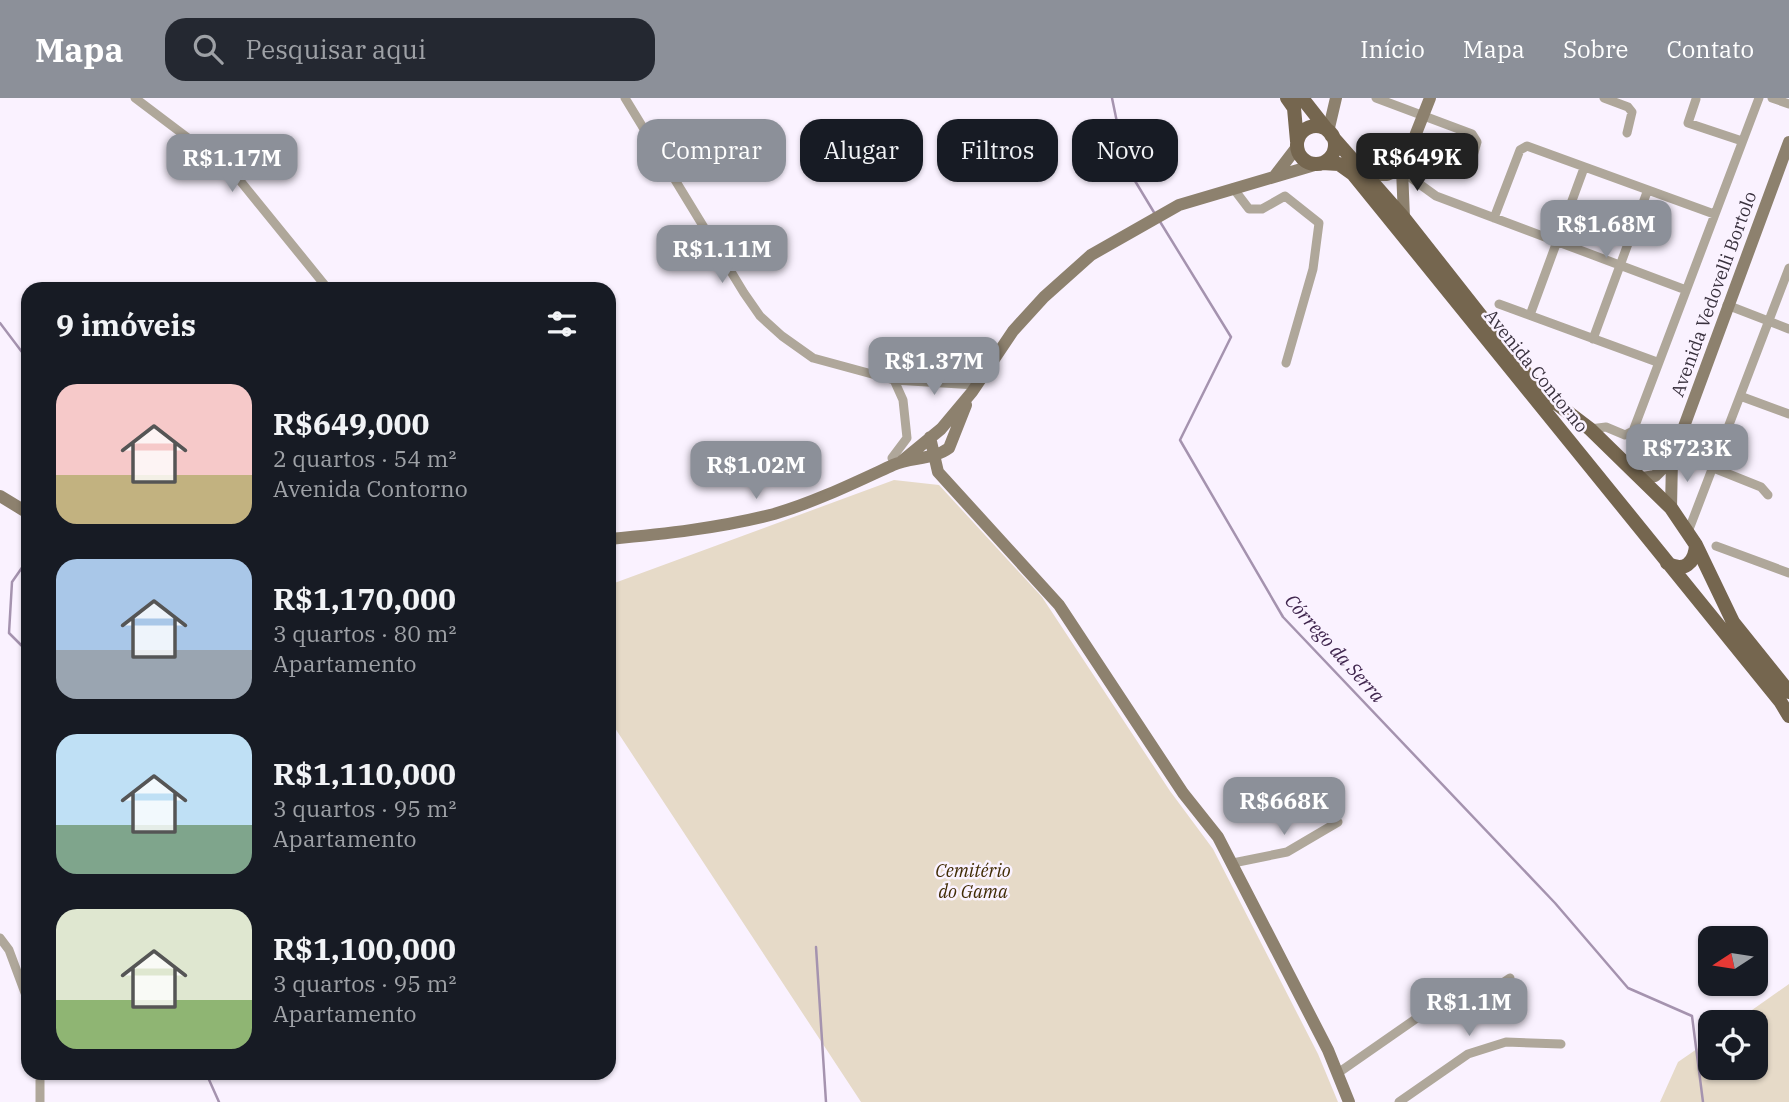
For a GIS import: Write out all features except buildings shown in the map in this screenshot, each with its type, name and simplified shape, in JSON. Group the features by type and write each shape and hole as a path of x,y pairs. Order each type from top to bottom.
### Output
{"main road":[{"path":"1287,98 1294,108 1297,144 1302,158 1320,164 1334,151 1330,133 1313,127 1303,132 1297,144"},
{"name":"Avenida Contorno","path":"1302,98 1404,218 1540,391 1590,429 1671,508 1692,539 1728,613 1755,649 1787,705"},
{"name":"Avenida Contorno","path":"1320,164 1339,164 1353,174 1666,563 1787,705"},
{"path":"1577,452 1576,438 1590,429"},
{"path":"1666,563 1684,568 1694,558 1692,539"},
{"path":"1735,646 1755,649"}],"street":[{"path":"135,98 233,172 322,282"},
{"path":"625,98 760,316 813,358 894,380 974,389"},
{"path":"1330,133 1336,98"},
{"path":"1376,98 1472,134 1477,142 1473,156"},
{"path":"1404,218 1401,170 1430,98"},
{"path":"1605,98 1628,107 1632,112 1628,133"},
{"path":"1590,429 1606,427 1625,435 1630,434 1759,98"},
{"path":"1772,98 1789,104"},
{"path":"1696,99 1688,123 1742,141"},
{"name":"Avenida Vedovelli Bortolo","path":"1671,508 1672,459 1789,142"},
{"path":"1274,178 1297,144"},
{"path":"1494,218 1522,147 1539,149 1647,192 1714,214"},
{"path":"898,463 935,433 974,389 1013,331 1044,297 1091,255 1156,215 1234,188 1320,164"},
{"path":"1530,315 1584,168"},
{"path":"1368,175 1387,175 1401,170"},
{"path":"1401,170 1430,194 1686,289"},
{"path":"1234,188 1249,209 1262,209 1284,196 1319,223 1313,269 1286,363"},
{"path":"1593,339 1647,192"},
{"path":"1692,539 1711,467 1789,268"},
{"path":"1499,304 1657,362"},
{"path":"1727,305 1789,329"},
{"path":"894,380 903,400 907,438 895,453 898,463"},
{"path":"616,538 662,534 774,513 861,481 898,463 936,454 949,448 974,389"},
{"path":"1740,396 1789,414"},
{"path":"935,433 950,433 951,441"},
{"path":"935,433 930,446 936,454 938,472 1059,605 1183,793 1218,837 1338,1073 1349,1102"},
{"path":"1643,478 1656,476 1672,459"},
{"path":"1711,467 1761,487 1768,495"},
{"path":"0,496 21,509"},
{"path":"1716,546 1789,573"},
{"path":"1233,863 1287,852 1338,822"},
{"path":"0,938 9,950 21,982"},
{"path":"1338,1073 1440,1002 1448,1002 1459,1008 1467,1007 1510,978"},
{"path":"1398,1102 1468,1054 1506,1042 1561,1044"},
{"path":"40,1080 40,1102"}],"green space":[{"name":"Cemitério do Gama","path":"894,480 939,485 1042,597 1170,791 1213,849 1318,1054 1338,1102 861,1102 616,730 616,582"},
{"path":"1789,984 1789,1102 1660,1102 1678,1062 1698,1048 1698,1080 1768,1080 1768,1010 1752,1010"}],"waterway":[{"name":"Córrego da Serra","path":"1112,98 1126,166 1155,214"},
{"name":"Córrego da Serra","path":"1159,220 1231,337 1180,440 1283,617 1555,903 1628,988 1692,1016 1703,1102"},
{"path":"0,323 21,351"},
{"path":"21,569 12,582 9,633 21,645"},
{"path":"816,947 826,1102"},
{"path":"209,1080 219,1102"}]}
